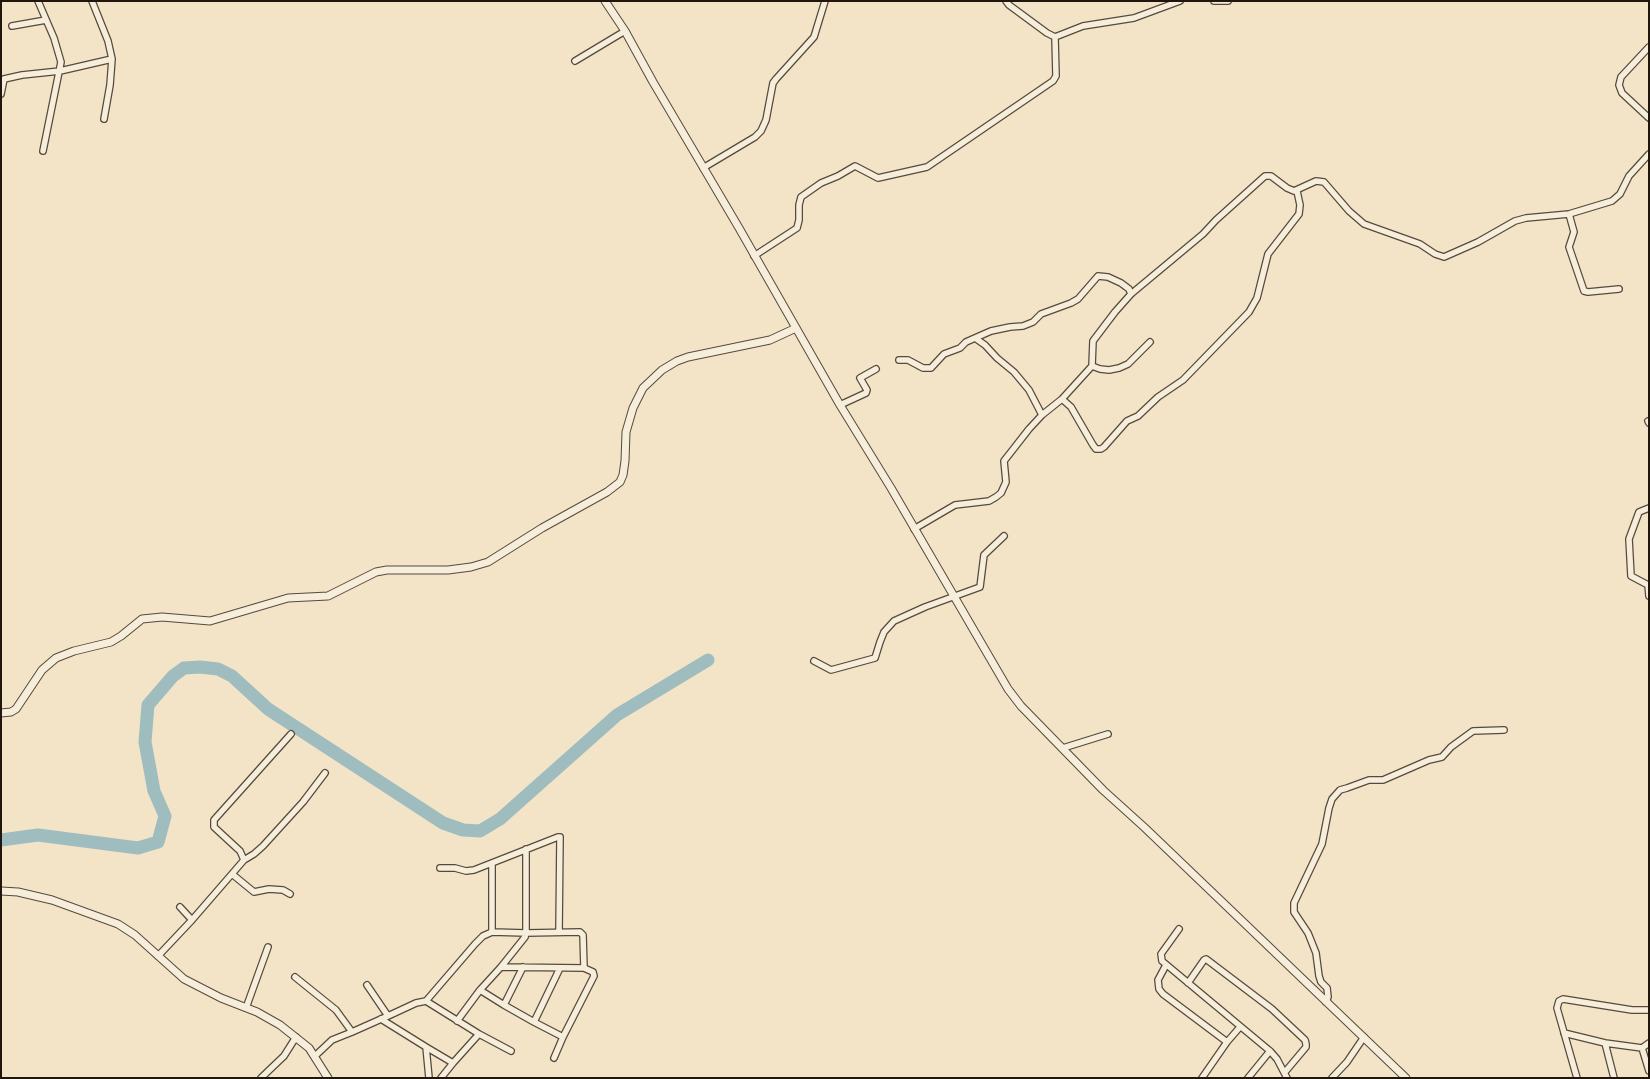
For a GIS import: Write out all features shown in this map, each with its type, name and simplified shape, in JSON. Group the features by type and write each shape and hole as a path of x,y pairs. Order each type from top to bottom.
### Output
{"street":[{"path":"38,1 61,59 60,71 43,150"},
{"path":"92,1 110,46 112,59 110,85 104,119"},
{"path":"605,1 625,31 826,381 1008,689 1021,706 1103,790 1144,827 1406,1078"},
{"path":"703,168 755,137 761,131 766,120 773,83 814,38 825,1"},
{"path":"1006,1 1009,5 1047,33 1055,37"},
{"path":"1055,37 1083,26 1134,18 1180,1"},
{"path":"1214,1 1228,1"},
{"path":"12,26 46,20"},
{"path":"575,61 599,48 625,31"},
{"path":"754,256 797,228 801,197 820,183 838,176 855,166 878,178 927,167 1053,81 1056,76 1055,37"},
{"path":"1649,47 1621,77 1619,85 1622,93 1649,118"},
{"path":"1,94 2,79 22,75 60,71 112,59"},
{"path":"914,529 956,504 989,501 996,497 1004,488 1006,482 1004,461 1029,429 1042,415 1062,399 1092,366 1093,341 1110,318 1131,294 1161,267 1203,234 1264,176 1271,176 1291,191 1297,191 1316,181 1324,182 1349,211 1364,224 1420,244 1438,256 1444,257 1478,242 1514,221 1526,218 1569,214 1612,200 1620,194 1629,176 1649,154"},
{"path":"1062,399 1070,407 1093,446 1101,449 1127,422 1138,416 1158,397 1183,380 1249,312 1257,298 1268,254 1299,214 1300,204 1297,191"},
{"path":"1569,214 1574,232 1569,247 1584,291 1619,289"},
{"path":"899,360 908,360 923,368 931,368 944,354 960,348 966,342 991,331 1023,326 1033,322 1041,314 1071,303 1078,299 1098,276 1108,277 1122,283 1129,289 1131,294"},
{"path":"1,713 11,712 16,709 42,670 56,658 74,650 111,642 121,636 142,618 162,617 210,621 288,598 328,596 376,572 387,570 448,570 471,567 488,562 542,528 606,492 620,482 623,476 625,461 626,432 633,408 643,388 656,375 668,366 688,357 770,340 796,328"},
{"path":"976,338 1014,372 1029,390 1042,415"},
{"path":"1092,366 1109,370 1119,368 1128,364 1150,342"},
{"path":"840,405 866,393 867,390 860,380 860,377 876,368"},
{"path":"1649,508 1639,512 1630,539 1631,576 1648,585 1649,596"},
{"path":"814,661 831,670 875,658 884,632 894,621 910,613 980,586 984,555 1004,536"},
{"path":"1326,1002 1328,997 1328,988 1321,982 1316,952 1308,933 1294,912 1294,903 1322,844 1332,799 1340,790 1369,780 1383,780 1429,760 1442,758 1451,747 1473,731 1504,730"},
{"path":"244,860 240,851 214,827 214,820 291,734"},
{"path":"1062,748 1108,734"},
{"path":"158,956 192,920 244,860 263,846 304,802 325,773"},
{"path":"440,868 474,870 558,837 560,838 560,932"},
{"path":"457,1021 480,990 501,967 526,933 526,849"},
{"path":"492,863 492,932"},
{"path":"232,874 254,892 265,890 283,890 290,894"},
{"path":"1,891 18,892 52,900 118,924 135,935 184,979 280,1025 309,1048 328,1078"},
{"path":"180,907 192,920"},
{"path":"1179,929 1161,954 1165,968 1188,983 1270,1051 1277,1059 1286,1075 1306,1047 1306,1044 1305,1040 1272,1009 1206,959 1188,983"},
{"path":"426,1002 475,944 483,936 492,932 580,932 582,933 584,968"},
{"path":"246,1008 268,947"},
{"path":"501,967 584,968 593,972 594,976 554,1058"},
{"path":"504,1004 523,967"},
{"path":"534,1022 560,968"},
{"path":"1165,968 1159,976 1158,983 1163,994 1227,1042"},
{"path":"295,977 336,1010 352,1032"},
{"path":"367,985 388,1016"},
{"path":"480,990 534,1022 564,1037"},
{"path":"1578,1078 1557,1008 1559,1000 1563,999 1632,1010 1649,1010"},
{"path":"315,1056 332,1040 416,1003 426,1002 479,1034 511,1051"},
{"path":"381,1019 452,1063"},
{"path":"1202,1078 1227,1042 1240,1027"},
{"path":"1564,1033 1605,1043 1642,1048 1649,1043"},
{"path":"441,1078 452,1063 479,1034"},
{"path":"261,1078 279,1062 296,1037"},
{"path":"1332,1078 1347,1062 1364,1037"},
{"path":"1605,1043 1614,1078"},
{"path":"426,1047 429,1078"},
{"path":"1642,1048 1649,1071"},
{"path":"1248,1078 1270,1051"}],"waterway":[{"path":"1,840 38,835 138,848 158,842 165,816 154,791 145,742 148,705 173,676 184,668 200,667 218,669 232,676 268,709 443,823 463,830 480,831 500,819 617,715 708,660"}]}
